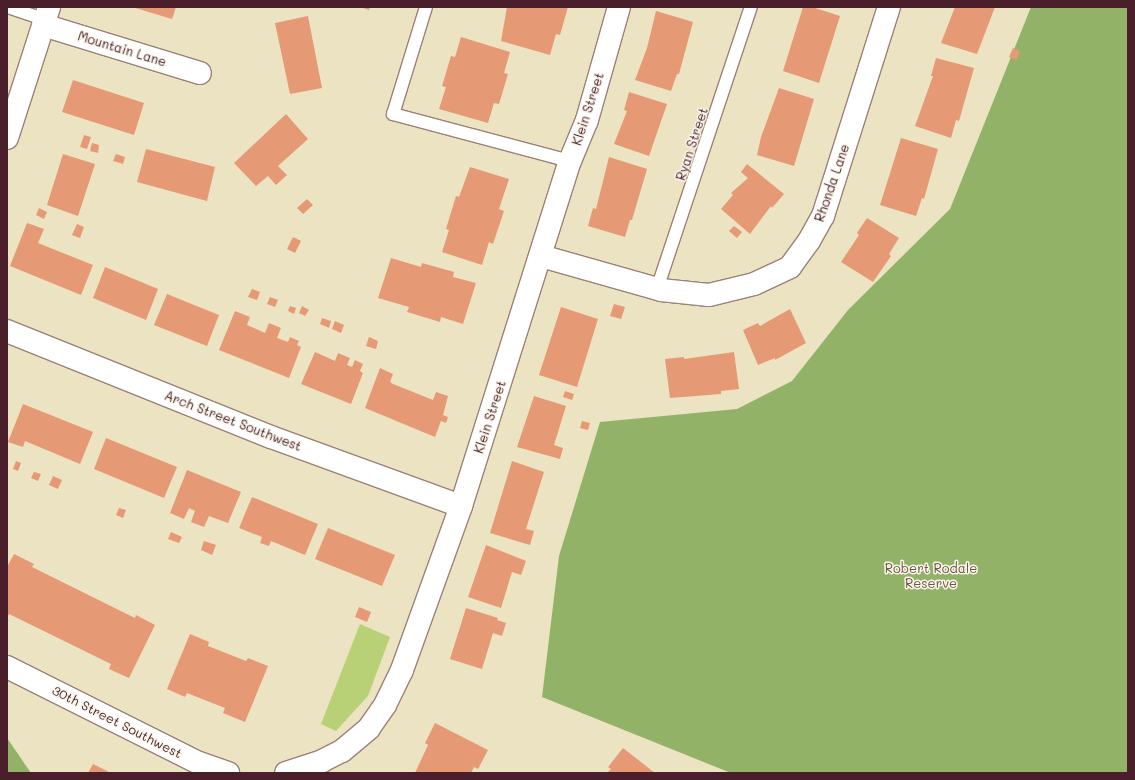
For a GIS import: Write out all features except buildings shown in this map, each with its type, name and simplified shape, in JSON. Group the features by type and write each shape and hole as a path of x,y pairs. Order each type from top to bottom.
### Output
{"street":[{"name":"Klein Street","path":"286,773 322,761 342,751 369,728 385,705 402,670 461,506 570,161 587,120 619,7"},
{"name":"Rhonda Lane","path":"541,256 657,289 709,295 754,284 790,267 809,242 822,216 889,7"},
{"name":"Mountain Lane","path":"46,17 200,73"},
{"path":"7,138 13,101 46,17"},
{"name":"Arch Street Southwest","path":"7,331 271,437 461,506"},
{"name":"30th Street Southwest","path":"7,667 199,763 228,773"}],"lane":[{"path":"8,7 46,17"},
{"path":"426,7 393,114 570,161"},
{"name":"Ryan Street","path":"657,289 751,7"}],"green space":[{"name":"Robert Rodale Reserve","path":"1031,7 1128,7 1128,773 731,773 542,697 559,556 600,422 737,409 792,381 848,310 950,209"},
{"path":"360,624 390,637 368,696 336,731 321,724"},
{"path":"7,738 31,773 7,773"}]}
